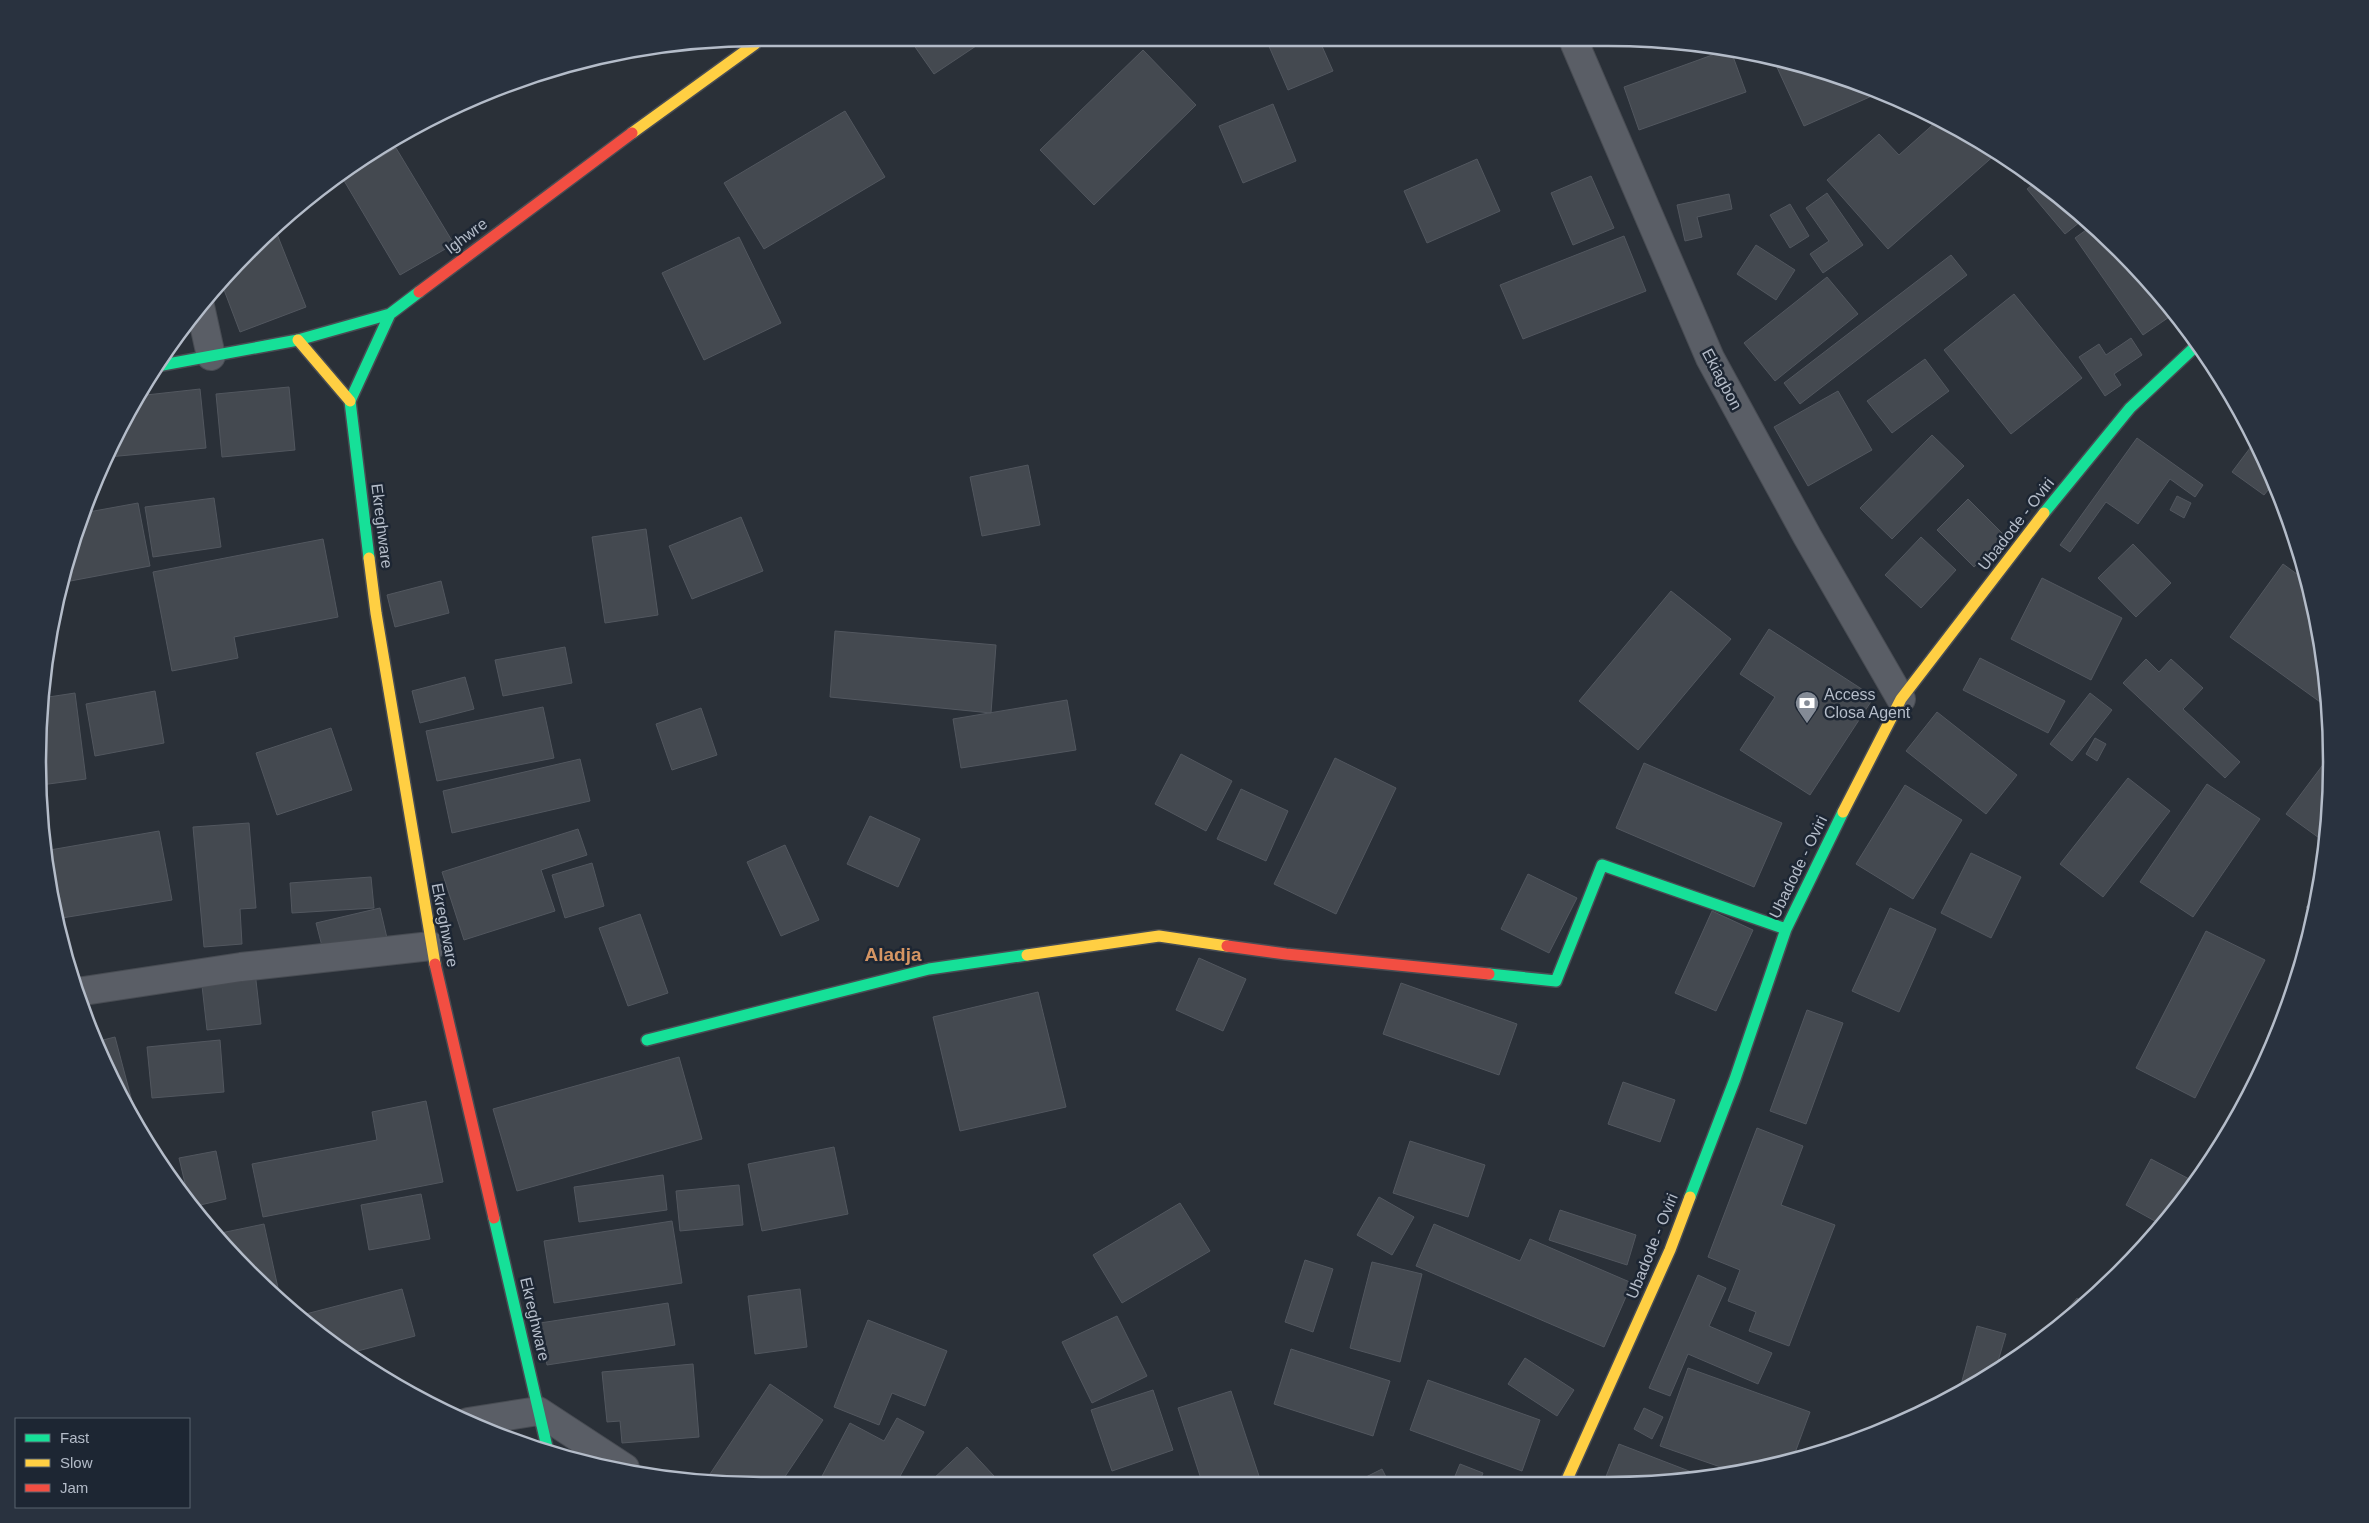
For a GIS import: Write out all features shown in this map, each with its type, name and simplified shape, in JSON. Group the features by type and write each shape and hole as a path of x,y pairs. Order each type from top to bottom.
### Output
{"street":[{"name":"Ighwre","path":"167,364 298,340 390,314 578,172 752,46"},
{"name":"Ekiagbon","path":"1576,46 1710,358 1807,536 1901,699"},
{"path":"298,340 350,401 390,314"},
{"path":"202,316 211,356"},
{"name":"Ubadode - Oviri","path":"1568,1477 1670,1250 1734,1079 1786,929 1901,699 2038,520 2130,408 2192,350"},
{"name":"Ekreghware","path":"350,401 376,613 431,946 546,1443"},
{"path":"647,1040 929,969 1159,936 1286,954 1556,981 1602,865 1786,929"},
{"path":"84,991 241,967 431,946"},
{"path":"483,1420 538,1411 615,1461"}],"building":[{"path":"914,46 976,46 934,74"},
{"path":"1269,46 1322,46 1333,71 1288,90"},
{"path":"1143,50 1196,105 1094,205 1040,150"},
{"path":"1714,54 1733,58 1746,92 1639,130 1624,87"},
{"path":"1777,67 1837,84 1870,97 1804,126"},
{"path":"1273,104 1296,161 1243,183 1219,126"},
{"path":"845,111 885,177 764,249 724,183"},
{"path":"1933,125 1991,158 1888,249 1827,180 1879,134 1899,155"},
{"path":"396,148 454,244 400,275 344,181"},
{"path":"1477,159 1500,211 1427,243 1404,191"},
{"path":"1591,176 1614,228 1573,245 1551,193"},
{"path":"2031,186 2078,223 2065,234 2027,189"},
{"path":"1827,193 1863,245 1823,273 1810,254 1829,241 1806,208"},
{"path":"1729,194 1732,209 1697,217 1702,237 1685,241 1677,205"},
{"path":"1790,204 1809,236 1790,248 1770,215"},
{"path":"2086,230 2113,256 2168,318 2143,335 2075,238"},
{"path":"278,236 306,307 240,332 224,290"},
{"path":"1624,236 1646,291 1523,339 1500,285"},
{"path":"739,237 781,323 704,360 662,273"},
{"path":"1756,245 1795,270 1776,300 1737,274"},
{"path":"1951,255 1967,275 1800,404 1784,383"},
{"path":"1827,277 1858,314 1775,381 1744,343"},
{"path":"2014,294 2082,378 2011,434 1944,350"},
{"path":"2131,338 2142,355 2114,374 2121,385 2105,396 2079,357 2099,344 2106,355"},
{"path":"1925,359 1949,391 1892,433 1867,401"},
{"path":"289,387 295,450 222,457 216,394"},
{"path":"200,389 206,448 115,456 148,395"},
{"path":"1838,391 1872,450 1808,486 1774,427"},
{"path":"1932,435 1964,466 1892,539 1860,508"},
{"path":"2137,438 2203,485 2195,497 2170,479 2138,524 2106,502 2070,552 2060,545"},
{"path":"2250,448 2269,489 2264,495 2232,472"},
{"path":"1028,465 1040,525 982,536 970,477"},
{"path":"2177,496 2191,503 2184,518 2170,510"},
{"path":"214,498 221,547 153,557 145,507"},
{"path":"1968,499 2006,537 1974,567 1937,530"},
{"path":"138,503 150,566 70,581 92,511"},
{"path":"741,517 763,571 692,599 669,546"},
{"path":"646,529 658,615 605,623 592,537"},
{"path":"1921,537 1956,570 1921,608 1885,575"},
{"path":"323,539 338,617 234,637 238,658 172,671 153,572"},
{"path":"2133,544 2171,583 2136,617 2098,578"},
{"path":"2283,564 2298,574 2309,622 2317,668 2320,702 2230,637"},
{"path":"2042,578 2122,618 2091,680 2011,639"},
{"path":"441,581 449,613 395,627 387,595"},
{"path":"1671,591 1731,639 1638,750 1579,701"},
{"name":"Access Closa Agent","path":"1769,629 1874,697 1810,795 1740,750 1775,697 1740,674"},
{"path":"835,631 996,645 991,713 830,697"},
{"path":"565,647 572,683 503,696 495,660"},
{"path":"1980,658 2065,701 2048,733 1963,690"},
{"path":"2146,659 2159,672 2171,659 2203,688 2183,709 2240,762 2225,778 2123,683"},
{"path":"465,677 474,709 420,723 412,691"},
{"path":"155,691 164,743 95,756 86,704"},
{"path":"75,693 86,779 47,784 46,762 50,697"},
{"path":"2090,693 2112,710 2072,761 2050,744"},
{"path":"1067,700 1076,750 961,768 953,719"},
{"path":"543,707 554,758 437,781 426,731"},
{"path":"701,708 717,755 672,770 656,724"},
{"path":"1937,712 2017,775 1986,814 1906,751"},
{"path":"331,728 352,790 277,815 256,753"},
{"path":"2095,738 2106,744 2097,761 2086,754"},
{"path":"1181,754 1232,781 1206,831 1155,804"},
{"path":"1335,758 1396,788 1336,914 1274,884"},
{"path":"580,759 590,801 452,833 443,791"},
{"path":"1644,763 1782,823 1754,887 1616,828"},
{"path":"2323,765 2318,838 2286,814"},
{"path":"2128,778 2170,811 2103,897 2060,864"},
{"path":"2207,784 2260,819 2193,917 2140,882"},
{"path":"1905,785 1962,820 1913,899 1856,864"},
{"path":"1241,789 1288,811 1266,861 1217,839"},
{"path":"870,816 920,839 898,887 847,864"},
{"path":"249,823 256,908 240,909 242,944 204,947 193,827"},
{"path":"578,829 587,855 541,870 555,911 464,940 442,872"},
{"path":"159,831 172,900 64,918 52,850"},
{"path":"785,845 819,920 781,936 747,862"},
{"path":"1971,853 2021,877 1991,938 1941,913"},
{"path":"592,863 604,906 565,918 552,875"},
{"path":"1528,874 1577,898 1549,953 1501,929"},
{"path":"371,877 374,908 292,913 290,883"},
{"path":"380,908 387,938 324,954 316,923"},
{"path":"1890,908 1936,929 1899,1012 1852,991"},
{"path":"1712,911 1753,930 1716,1011 1675,993"},
{"path":"640,914 668,993 628,1006 599,928"},
{"path":"2206,931 2265,960 2195,1098 2136,1068"},
{"path":"1199,958 1246,979 1223,1031 1176,1010"},
{"path":"255,972 261,1024 207,1030 201,977"},
{"path":"1401,983 1517,1024 1499,1075 1383,1034"},
{"path":"1038,992 1066,1107 960,1131 933,1017"},
{"path":"1807,1010 1843,1023 1806,1124 1770,1111"},
{"path":"115,1037 132,1100 120,1078 103,1040"},
{"path":"220,1040 224,1092 152,1098 147,1047"},
{"path":"679,1057 702,1139 517,1191 493,1109"},
{"path":"1623,1082 1675,1100 1660,1142 1608,1124"},
{"path":"426,1101 443,1182 263,1217 252,1164 377,1140 372,1112"},
{"path":"1757,1128 1803,1146 1781,1205 1835,1225 1789,1346 1749,1331 1756,1312 1728,1301 1740,1270 1708,1257"},
{"path":"1410,1141 1485,1165 1468,1217 1393,1193"},
{"path":"834,1147 848,1214 762,1231 748,1164"},
{"path":"216,1151 226,1199 201,1205 185,1185 179,1158"},
{"path":"2151,1159 2188,1178 2155,1221 2126,1205"},
{"path":"663,1175 667,1210 579,1222 574,1187"},
{"path":"739,1185 743,1225 680,1231 676,1191"},
{"path":"421,1194 430,1239 369,1250 361,1205"},
{"path":"1379,1197 1414,1217 1392,1255 1357,1235"},
{"path":"1180,1203 1210,1251 1122,1303 1093,1255"},
{"path":"1560,1210 1636,1235 1627,1265 1549,1240"},
{"path":"672,1221 682,1283 554,1303 544,1241"},
{"path":"264,1224 278,1288 256,1267 224,1232"},
{"path":"1434,1224 1520,1261 1530,1239 1632,1283 1604,1347 1416,1266"},
{"path":"1305,1260 1333,1269 1313,1332 1285,1322"},
{"path":"1372,1262 1422,1274 1400,1362 1350,1348"},
{"path":"1698,1275 1726,1288 1709,1326 1772,1353 1758,1384 1688,1354 1670,1396 1649,1388"},
{"path":"402,1289 415,1336 357,1351 307,1314"},
{"path":"800,1289 807,1347 755,1354 748,1296"},
{"path":"668,1303 675,1345 547,1365 540,1323"},
{"path":"1117,1316 1147,1376 1092,1403 1062,1342"},
{"path":"868,1320 947,1351 925,1406 892,1393 879,1425 834,1407"},
{"path":"1977,1326 2006,1334 1998,1360 1961,1383"},
{"path":"1291,1349 1390,1381 1373,1436 1274,1404"},
{"path":"1525,1358 1574,1390 1557,1416 1508,1384"},
{"path":"693,1364 699,1437 622,1443 620,1421 607,1422 602,1372"},
{"path":"1688,1368 1810,1412 1796,1451 1747,1463 1722,1467 1660,1446"},
{"path":"1428,1380 1540,1420 1522,1471 1410,1430"},
{"path":"770,1384 823,1420 785,1477 710,1475"},
{"path":"1153,1390 1173,1450 1112,1471 1091,1410"},
{"path":"1231,1391 1259,1477 1200,1477 1178,1408"},
{"path":"1644,1408 1663,1417 1652,1439 1634,1429"},
{"path":"897,1418 924,1432 900,1477 822,1477 850,1423 884,1441"},
{"path":"1619,1444 1691,1472 1654,1475 1606,1477"},
{"path":"967,1447 994,1476 993,1477 935,1477"},
{"path":"1460,1464 1483,1473 1481,1477 1455,1477"},
{"path":"1382,1469 1386,1477 1366,1477"}],"traffic: fast":[{"path":"167,364 298,340 390,314 419,292"},
{"path":"369,558 350,401 390,314"},
{"path":"2044,513 2130,408 2192,350"},
{"path":"1690,1197 1735,1079 1786,929 1843,812"},
{"path":"1489,974 1556,981 1602,865 1786,929"},
{"path":"647,1040 929,969 1027,955"},
{"path":"494,1218 546,1443"}],"traffic: slow":[{"path":"632,133 752,46"},
{"path":"298,340 350,401"},
{"path":"1843,812 1901,699 2044,513"},
{"path":"369,558 376,613 435,964"},
{"path":"1027,955 1159,936 1227,946"},
{"path":"1568,1477 1670,1250 1690,1197"}],"traffic: jam":[{"path":"419,292 632,133"},
{"path":"1227,946 1286,954 1489,974"},
{"path":"435,964 494,1218"}],"place":[{"name":"Access Closa Agent","path":"1807,724"}],"district":[{"name":"Aladja","path":"893,954"}]}
